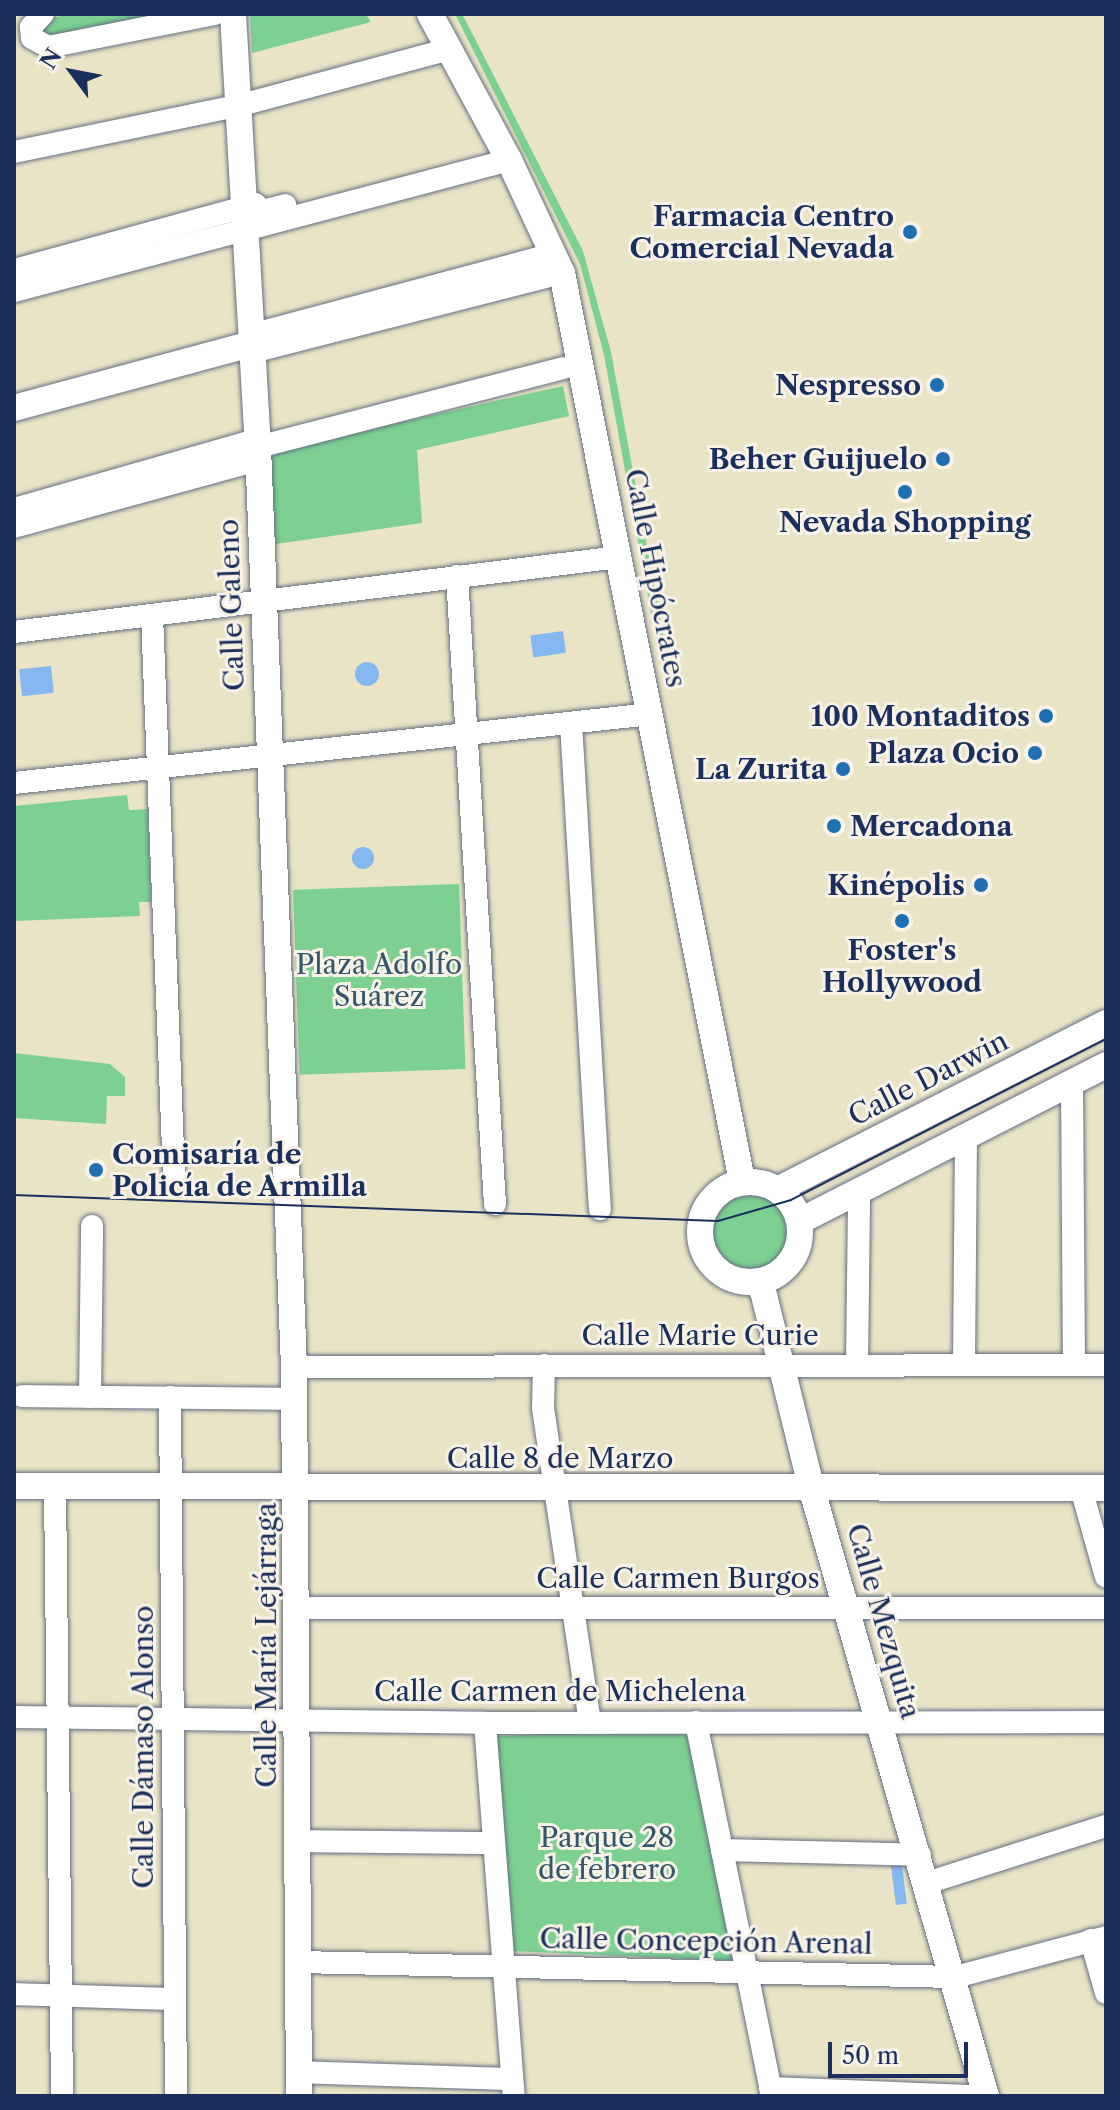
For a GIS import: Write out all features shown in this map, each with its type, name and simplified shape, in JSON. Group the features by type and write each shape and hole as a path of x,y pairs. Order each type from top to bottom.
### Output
{"street":[{"path":"43,14 31,27 32,38 48,47 215,14"},
{"name":"Calle Galeno","path":"233,14 241,105 258,449 285,1195"},
{"name":"Calle Hipócrates","path":"430,14 504,151 558,264 651,714 742,1181"},
{"path":"14,152 241,105 450,49"},
{"path":"14,270 245,217 504,151"},
{"path":"14,291 245,217"},
{"path":"14,408 558,264"},
{"path":"14,509 258,449 563,368"},
{"path":"14,527 258,449"},
{"path":"14,632 619,557"},
{"path":"457,576 495,1204"},
{"path":"152,615 174,1175"},
{"path":"14,783 651,714"},
{"path":"571,723 600,1209"},
{"name":"Calle Darwin","path":"779,1189 1106,1023"},
{"path":"800,1221 1106,1065"},
{"path":"1072,1082 1074,1364"},
{"path":"964,1365 966,1136"},
{"path":"742,1181 779,1189 800,1221 801,1238 786,1268 756,1282 726,1276 701,1245 704,1210 725,1188 742,1181"},
{"path":"857,1365 859,1190"},
{"name":"Calle María Lejárraga","path":"285,1195 298,1488 299,2084"},
{"path":"90,1397 92,1226"},
{"name":"Calle Mezquita","path":"756,1282 763,1291 812,1490 920,1855 986,2096"},
{"path":"544,1365 543,1408 590,1723"},
{"name":"Calle Marie Curie","path":"294,1367 1106,1365"},
{"path":"22,1396 295,1399"},
{"name":"Calle Dámaso Alonso","path":"170,1397 176,2096"},
{"name":"Calle 8 de Marzo","path":"14,1486 554,1490 1094,1488"},
{"path":"55,1486 62,2096"},
{"path":"1094,1488 1106,1577"},
{"name":"Calle Carmen Burgos","path":"298,1608 1106,1608"},
{"name":"Calle Carmen de Michelena","path":"14,1717 485,1723 1106,1722"},
{"path":"696,1722 771,2092 970,2096"},
{"path":"299,2084 513,2088 485,1723"},
{"path":"927,1883 1106,1826"},
{"path":"299,1841 494,1843"},
{"path":"722,1850 920,1855"},
{"path":"1098,1938 1106,1993"},
{"name":"Calle Concepción Arenal","path":"299,1962 955,1977 1098,1938"},
{"path":"14,1994 175,1999"}],"green space":[{"path":"70,14 187,14 46,40 39,25 43,20"},
{"path":"250,14 366,14 371,22 252,53"},
{"path":"455,14 462,14 583,251 611,352 664,639 656,640 604,355 580,264"},
{"path":"563,386 569,416 417,450 422,523 276,544 268,452"},
{"path":"127,795 129,810 148,809 151,902 139,902 140,916 14,921 14,806"},
{"name":"Plaza Adolfo Suárez","path":"459,884 465,1069 300,1075 293,890"},
{"path":"14,1053 110,1064 125,1077 125,1096 107,1096 106,1124 14,1118"},
{"path":"750,1191 766,1195 779,1203 787,1216 791,1232 787,1248 779,1261 766,1269 750,1273 734,1269 721,1261 713,1248 709,1232 713,1216 721,1203 734,1195"},
{"name":"Parque 28 de febrero","path":"687,1729 733,1961 511,1951 496,1736"}],"water":[{"path":"563,631 566,653 533,657 530,636"},
{"path":"367,662 375,666 379,674 375,682 367,686 359,682 355,674 359,666"},
{"path":"51,666 54,693 22,696 19,669"},
{"path":"363,847 371,850 374,858 371,866 363,869 355,866 352,858 355,850"},
{"path":"902,1865 907,1904 896,1905 891,1866"}],"tram line":[{"path":"14,1195 718,1221 791,1200 1106,1039"}],"place":[{"name":"Farmacia Centro Comercial Nevada","path":"910,232"},
{"name":"Nespresso","path":"937,385"},
{"name":"Beher Guijuelo","path":"943,459"},
{"name":"Nevada Shopping","path":"905,492"},
{"name":"100 Montaditos","path":"1046,716"},
{"name":"Plaza Ocio","path":"1035,753"},
{"name":"La Zurita","path":"843,769"},
{"name":"Mercadona","path":"834,826"},
{"name":"Kinépolis","path":"981,885"},
{"name":"Foster's Hollywood","path":"902,921"},
{"name":"Comisaría de Policía de Armilla","path":"96,1170"}]}
